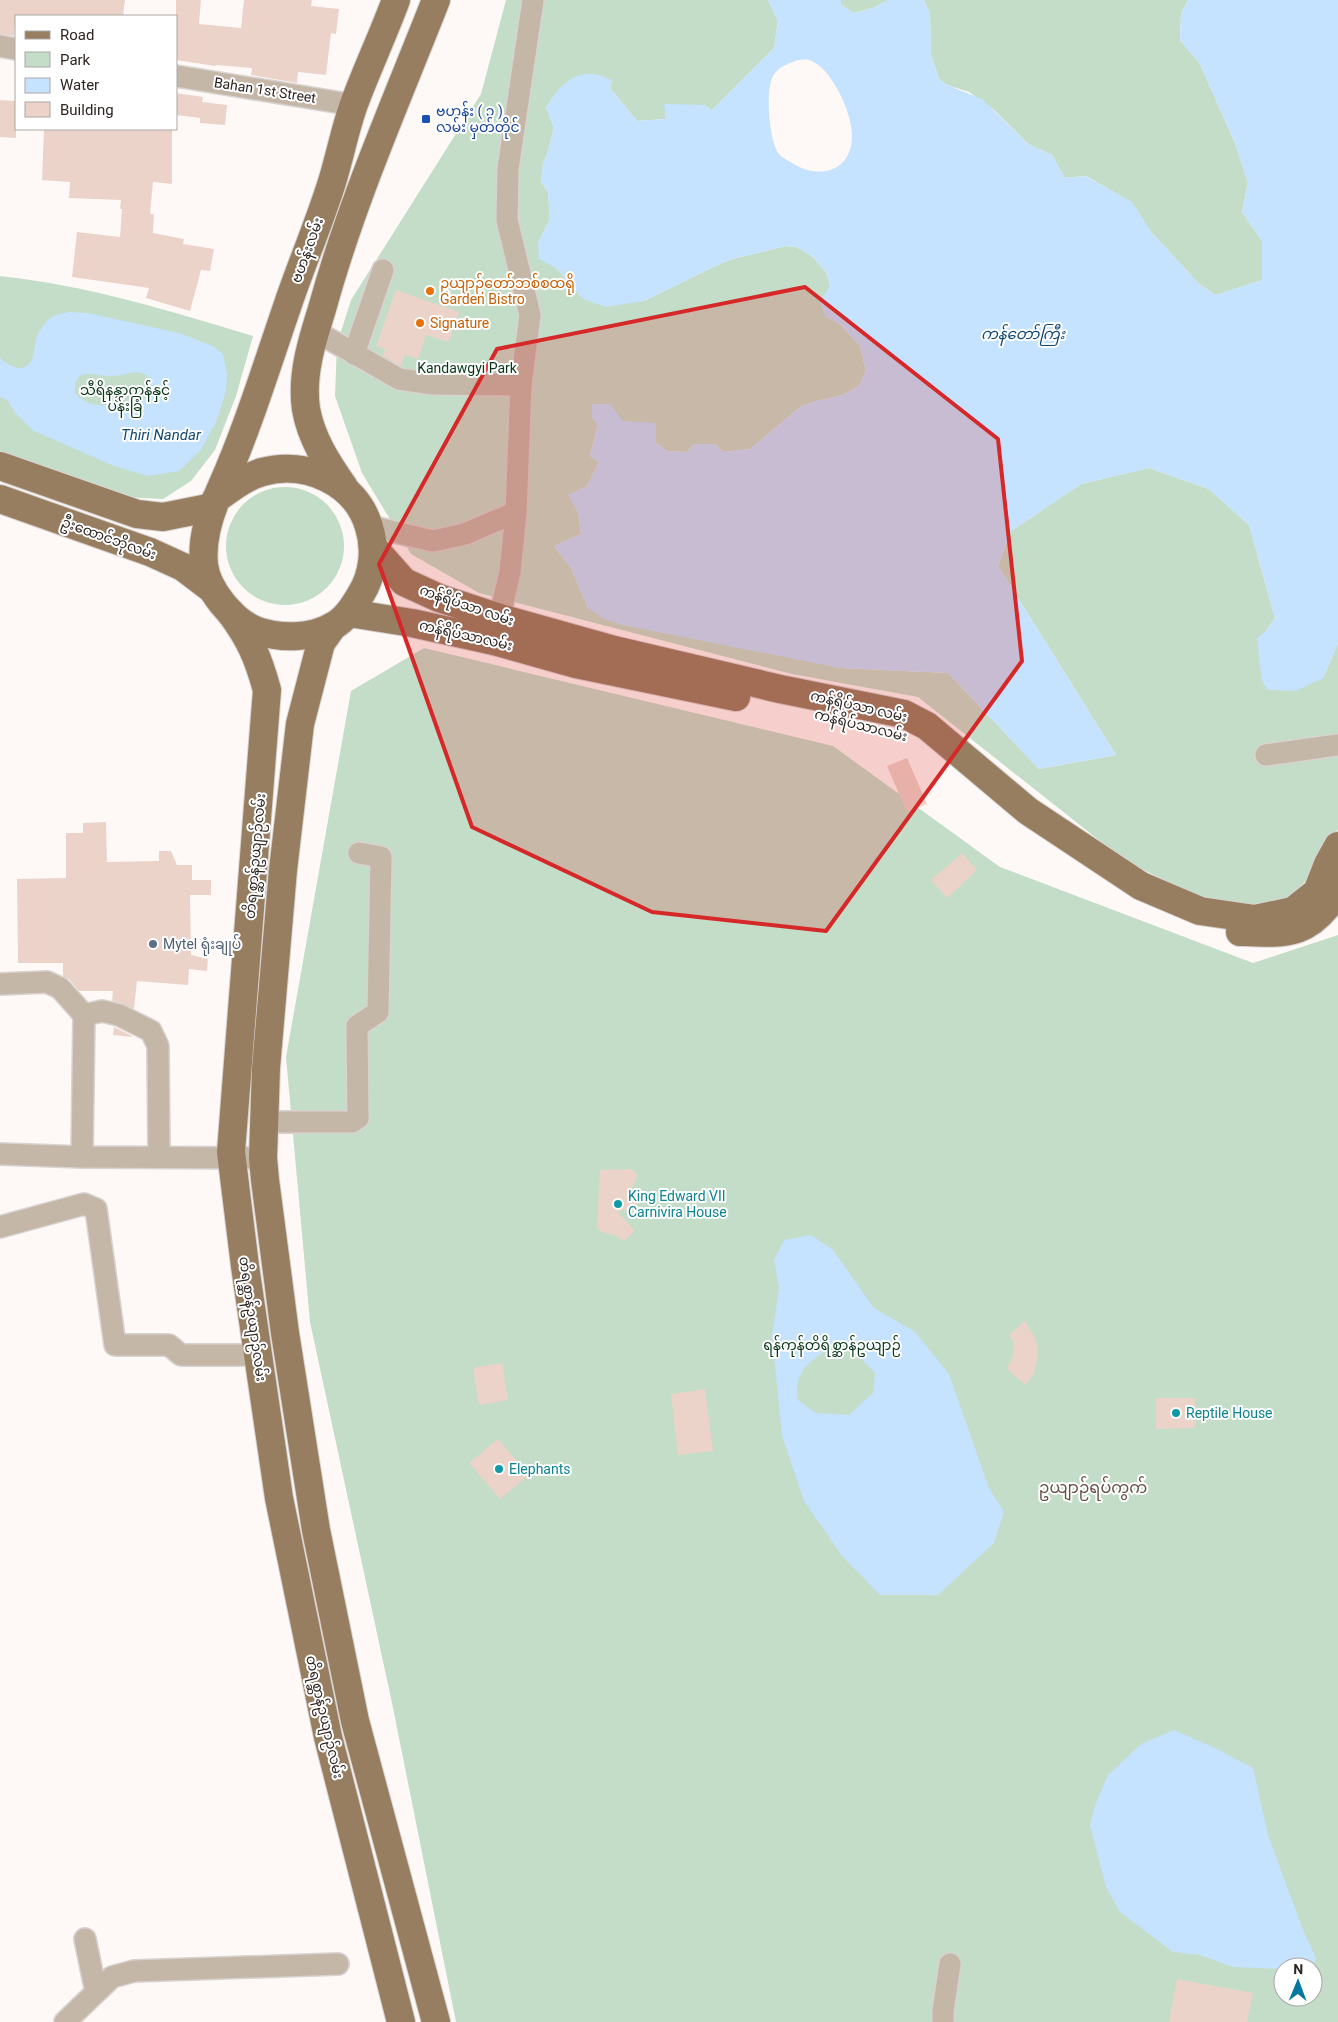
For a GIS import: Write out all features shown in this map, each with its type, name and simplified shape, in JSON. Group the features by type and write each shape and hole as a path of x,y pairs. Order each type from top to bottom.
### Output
{"main road":[{"path":"214,503 203,545 204,568 212,589 230,612 253,630 280,637 308,634 341,620 365,588 372,565 371,537 360,507 330,468 316,441 306,409 306,376 309,351 331,276 389,114 436,0"},
{"name":"ဗဟန်းလမ်း","path":"214,503 235,458 297,276 332,182 354,105 390,1"},
{"path":"0,466 137,514 164,517 214,503 238,484 259,473 282,468 306,470 328,478 346,490"},
{"name":"ဦးထောင်ဘိုလမ်း","path":"0,499 150,552 184,568 212,589"},
{"name":"ကန်ရိပ်သာ လမ်း","path":"371,537 404,582 439,598 497,630"},
{"name":"တိရစ္ဆာန်ဥယျာဉ်လမ်း","path":"230,612 247,635 258,658 268,690 237,1059 232,1158 245,1266 280,1498 328,1737 401,2022"},
{"name":"ကန်ရိပ်သာလမ်း","path":"341,620 405,622 497,630 576,664 900,733 916,739 986,788 1097,876 1179,918 1212,929 1278,934 1306,926 1328,907 1338,892"},
{"name":"တိရစ္ဆာန်ဥယျာဉ်လမ်း","path":"341,620 321,643 300,724 282,870 266,1068 263,1158 285,1333 316,1530 355,1721 436,2022"},
{"path":"986,788 1028,811 1141,886 1200,911 1255,919 1292,911 1317,892 1328,864 1338,846"}],"street":[{"path":"497,630 510,572 516,512 522,386 530,315 507,220 508,169 533,0"},
{"path":"0,46 15,49"},
{"name":"Bahan 1st Street","path":"178,76 354,105"},
{"path":"354,354 383,270"},
{"path":"315,331 399,378 433,384 522,386"},
{"path":"371,537 433,541 465,534 516,512"},
{"path":"1266,755 1338,746"},
{"path":"264,1122 352,1122 358,1118 357,1026 378,1012 381,857 359,853"},
{"path":"0,984 47,982 63,991 84,1015 82,1157"},
{"path":"84,1015 102,1011 119,1015 151,1031 158,1046 159,1157"},
{"path":"0,1154 82,1157 263,1158"},
{"path":"0,1227 84,1204 96,1209 115,1345 169,1345 181,1355 258,1355"},
{"path":"85,1938 96,1992"},
{"path":"65,2022 112,1977 134,1971 338,1964"},
{"path":"944,2022 943,2011 950,1964"}],"highlighted area":[{"path":"805,287 998,439 1022,661 826,931 652,912 472,827 379,564 497,349"}],"green space":[{"name":"Kandawgyi Park","path":"506,0 768,0 778,21 774,48 712,110 665,104 666,119 637,121 610,88 612,80 546,107 554,128 543,163 541,182 548,192 550,219 538,243 556,268 583,298 644,301 732,259 786,246 796,247 812,256 826,272 830,286 825,316 840,324 860,346 866,371 859,386 843,395 800,407 750,449 723,452 715,444 694,444 687,452 667,451 656,443 637,423 622,421 610,405 598,425 590,456 599,462 587,486 569,495 578,512 581,534 554,546 571,568 588,608 840,668 948,673 1039,769 1116,755 998,566 1011,531 1081,484 1149,468 1209,489 1249,525 1275,618 1266,631 1323,678 1338,643 1338,829 1322,863 1291,897 1259,906 1197,897 1124,860 918,697 792,674 479,593 411,554 362,473 335,396 337,344 351,300 481,94"},
{"path":"841,0 888,0 873,8 854,13 841,5"},
{"path":"924,0 1188,0 1181,14 1180,40 1200,64 1235,143 1248,183 1242,212 1262,241 1262,280 1216,295 1199,284 1152,233 1131,202 1086,176 1065,178 1052,155 1028,144 994,110 969,92 947,85 939,79 931,55 930,14"},
{"name":"သီရိနန္ဒာကန်နှင့် ပန်းခြံ","path":"0,276 96,292 159,308 253,336 236,396 215,450 191,481 163,499 122,497 0,458"},
{"path":"285,487 307,492 318,497 334,513 339,524 344,546 339,568 334,579 318,595 307,600 285,605 263,600 252,595 236,579 231,568 226,546 231,524 236,513 252,497 263,492"},
{"name":"ရန်ကုန်တိရိစ္ဆာန်ဥယျာဉ်","path":"424,648 833,746 1000,867 1253,963 1338,935 1338,2022 456,2022 392,1703 310,1322 286,1057 351,691"}],"water":[{"name":"ကန်တော်ကြီး","path":"768,0 841,0 841,5 854,13 873,8 888,0 924,0 930,14 931,55 939,79 947,85 982,99 1028,144 1052,155 1065,178 1085,176 1132,202 1152,233 1199,284 1216,295 1262,280 1262,241 1242,212 1248,183 1235,143 1200,64 1180,40 1181,14 1188,0 1338,0 1338,643 1323,678 1296,691 1268,690 1262,681 1257,638 1266,631 1275,618 1249,525 1209,489 1149,468 1081,484 1011,531 998,566 1116,755 1039,769 948,673 840,668 623,625 604,619 588,608 571,568 554,546 581,534 578,512 568,495 587,486 599,462 590,456 598,426 592,418 592,404 610,404 623,421 656,423 656,443 667,451 687,452 694,444 715,444 723,452 750,449 800,407 843,395 859,386 866,371 860,346 840,324 825,316 820,302 830,286 826,272 812,256 796,247 786,246 732,259 644,301 606,307 583,299 556,268 539,259 538,243 550,219 548,192 541,182 543,163 554,128 546,107 565,83 578,76 593,74 612,80 610,88 637,121 666,119 664,104 705,105 712,110 774,48 778,21","holes":["799,60 809,60 826,72 840,93 849,117 852,137 850,149 846,158 832,170 813,171 792,163 779,154 773,138 769,115 769,92 773,76 787,64"]},
{"name":"Thiri Nandar","path":"69,312 88,313 179,333 213,346 223,354 227,374 226,391 217,420 201,450 179,471 148,476 114,466 34,431 16,414 7,400 0,397 0,358 14,367 23,368 27,366 31,362 37,336 43,326 53,316","holes":["136,372 147,375 151,383 152,391 147,398 129,403 99,405 90,403 75,393 78,378 82,375 119,376"]},
{"path":"811,1235 833,1250 874,1308 914,1331 949,1374 989,1488 1004,1512 994,1543 938,1595 880,1595 842,1556 804,1501 782,1436 772,1336 779,1288 774,1260 784,1240","holes":["836,1343 857,1354 875,1373 873,1393 849,1415 816,1413 798,1400 798,1381 807,1366 820,1354"]},
{"path":"1174,1730 1215,1748 1253,1768 1268,1835 1303,1930 1316,1957 1273,1957 1273,1969 1233,1967 1200,1955 1173,1952 1120,1912 1106,1887 1090,1825 1095,1805 1108,1775 1141,1744"}],"building":[{"path":"0,0 125,0 123,15 15,15 14,36 0,34"},
{"path":"176,0 201,0 199,24 241,28 244,0 312,0 311,6 339,9 336,34 331,33 326,75 298,72 297,83 251,75 252,68 215,66 178,60 178,15 176,15"},
{"path":"178,93 203,97 202,102 227,105 225,125 200,123 200,118 178,115"},
{"path":"0,100 15,101 16,138 0,137"},
{"path":"44,130 172,130 172,184 153,182 150,214 154,214 153,233 184,239 183,244 214,249 210,271 201,270 190,311 146,298 149,288 72,277 77,232 120,237 121,200 69,198 70,182 42,180"},
{"name":"Signature","path":"396,290 459,312 449,342 426,335 418,359 405,355 401,366 383,356 385,349 376,346"},
{"path":"907,758 927,804 907,812 887,766"},
{"path":"106,822 107,862 159,861 159,851 171,851 177,865 192,865 192,880 211,880 211,895 190,895 191,955 208,959 207,971 189,969 188,985 137,981 134,1009 112,1001 113,991 79,991 69,979 63,976 63,963 18,963 17,879 66,878 66,833 83,833 83,823"},
{"path":"962,853 977,870 947,898 931,880"},
{"path":"114,1027 132,1036 132,1037 113,1035"},
{"name":"King Edward VII Carnivira House","path":"632,1169 638,1175 631,1189 637,1198 637,1209 617,1211 635,1231 624,1241 615,1235 602,1232 597,1228 600,1170"},
{"path":"1025,1321 1034,1336 1038,1349 1034,1373 1026,1385 1007,1369 1013,1356 1014,1343 1009,1335"},
{"path":"502,1363 508,1400 479,1405 473,1368"},
{"path":"705,1389 713,1451 678,1455 671,1394"},
{"name":"Reptile House","path":"1156,1398 1195,1398 1195,1428 1156,1429"},
{"name":"Elephants","path":"498,1439 529,1475 500,1499 469,1463"},
{"path":"1177,1979 1253,1993 1247,2022 1169,2022"}],"place":[{"name":"ဗဟန်း ( ၃ ) လမ်း မှတ်တိုင်","path":"426,119"},
{"name":"ဥယျာဉ်တော်ဘစ်စထရို Garden Bistro","path":"430,291"},
{"name":"Signature","path":"420,323"},
{"name":"Mytel ရုံးချုပ်","path":"153,944"},
{"name":"King Edward VII Carnivira House","path":"618,1204"},
{"name":"Reptile House","path":"1176,1413"},
{"name":"Elephants","path":"499,1469"}],"district":[{"name":"ဥယျာဉ်ရပ်ကွက်","path":"1093,1487"}]}
